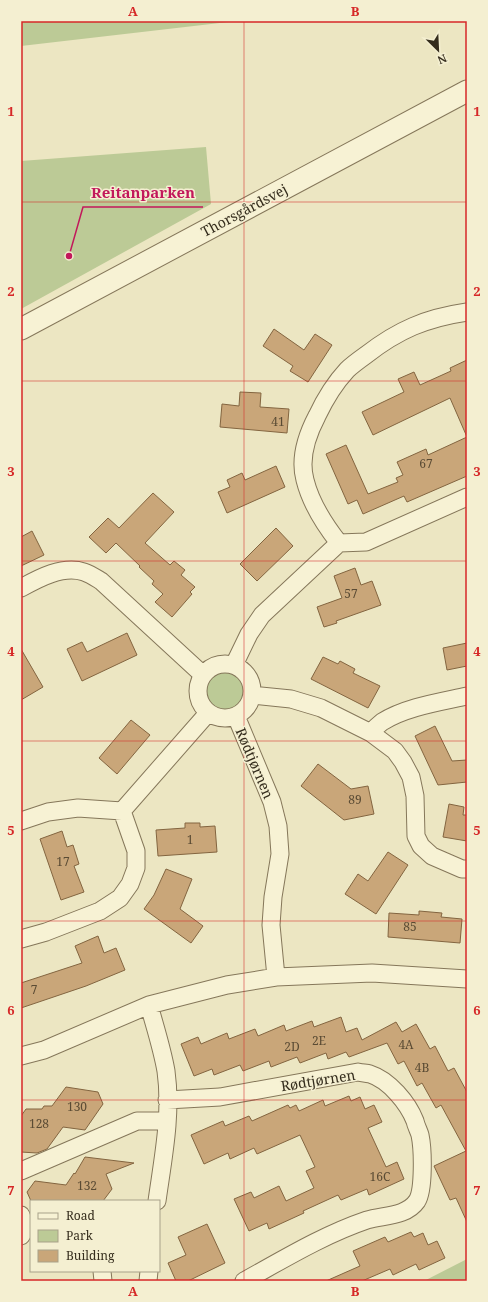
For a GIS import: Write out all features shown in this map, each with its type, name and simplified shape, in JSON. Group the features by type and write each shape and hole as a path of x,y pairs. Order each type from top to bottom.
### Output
{"street":[{"name":"Thorsgårdsvej","path":"21,329 467,91"},
{"path":"339,543 315,508 304,473 303,460 308,433 326,398 347,370 380,344 412,326 445,315 467,312"},
{"path":"234,665 249,634 262,616 339,543 366,542 467,497"},
{"path":"21,588 38,578 66,570 83,572 101,581 202,674"},
{"path":"225,663 234,665 246,673 250,680 252,695 249,704 236,716 221,718 214,716 202,707 198,699 198,682 202,674 216,664 225,663"},
{"path":"252,695 291,699 322,708 371,733 395,751 403,762 410,777 415,796 416,836 420,846 432,856 462,869 467,869"},
{"path":"371,733 382,723 401,713 438,702 467,696"},
{"path":"122,811 208,713"},
{"name":"Rødtjørnen","path":"236,716 272,802 278,826 280,854 273,897 271,925 276,977"},
{"path":"21,821 48,812 78,808 122,811"},
{"path":"21,939 46,932 100,910 120,898 130,884 136,868 136,851 122,811"},
{"path":"21,1056 44,1050 149,1006 227,985 276,977 372,973 467,979"},
{"path":"149,1006 166,1071 166,1137 157,1200"},
{"name":"Rødtjørnen","path":"167,1100 220,1097 358,1072 370,1074 386,1083 402,1100 413,1118 420,1135 423,1154 421,1190 417,1201 411,1208 405,1212 368,1220 304,1247 244,1281"},
{"path":"21,1171 137,1120 167,1121"},
{"path":"21,1215 24,1226 24,1232 21,1236"}],"green space":[{"path":"21,21 237,21 21,46"},
{"path":"206,147 211,204 21,309 21,161"},
{"path":"221,670 229,670 237,673 243,679 246,691 243,703 237,709 229,712 221,712 213,709 207,703 204,695 204,687 207,679 213,673"},
{"path":"467,1259 467,1281 424,1281"}],"building":[{"path":"274,329 304,350 315,334 332,345 308,382 290,371 293,366 263,346"},
{"path":"467,360 467,437 450,398 373,435 362,412 404,392 398,379 414,372 420,385 451,371 450,368"},
{"path":"240,392 261,393 260,407 289,409 287,433 220,427 222,404 239,406"},
{"path":"467,437 467,476 407,502 404,496 363,514 357,500 348,504 326,454 346,445 368,494 398,482 396,478 403,475 397,462 426,449 428,455"},
{"path":"276,466 285,487 227,513 218,492 230,487 227,480 242,473 245,480"},
{"path":"153,493 174,512 145,543 170,565 174,561 185,570 181,575 195,587 190,592 192,594 172,617 155,602 163,594 152,584 154,581 139,567 140,566 116,543 106,553 89,537 108,518 119,528"},
{"path":"276,528 293,546 257,581 240,564"},
{"path":"32,531 44,555 21,566 21,537"},
{"path":"355,568 361,585 372,581 381,605 336,621 337,623 324,627 317,607 342,598 334,576"},
{"path":"127,633 137,655 82,681 67,649 82,642 87,652"},
{"path":"467,643 467,666 447,670 443,648"},
{"path":"21,649 43,687 21,700"},
{"path":"323,657 338,664 340,661 355,669 353,673 380,686 368,708 311,679"},
{"path":"131,720 150,735 117,774 99,758"},
{"path":"435,726 452,761 467,760 467,782 438,785 415,736"},
{"path":"318,764 351,789 368,786 374,814 344,820 301,786"},
{"path":"449,804 464,807 463,815 467,815 467,841 443,837"},
{"path":"185,823 200,823 200,827 215,826 217,852 158,856 156,830 185,828"},
{"path":"62,831 67,847 73,845 79,864 74,866 84,892 61,900 40,839"},
{"path":"388,852 408,865 376,914 345,894 358,874 368,881"},
{"path":"166,869 192,879 180,909 203,926 191,943 144,909 154,895"},
{"path":"419,911 442,913 441,917 462,919 460,943 388,937 389,913 419,915"},
{"path":"98,936 104,953 116,948 125,970 86,986 21,1008 21,983 82,963 75,946"},
{"path":"341,1017 346,1032 357,1028 362,1040 396,1022 402,1032 416,1024 430,1049 435,1046 448,1071 454,1068 467,1092 467,1222 456,1198 450,1200 434,1166 466,1151 441,1105 436,1108 422,1083 417,1086 404,1061 398,1064 387,1043 349,1057 346,1052 328,1059 326,1053 300,1063 297,1057 271,1067 269,1061 243,1071 240,1065 214,1075 212,1069 194,1076 181,1044 198,1037 201,1044 227,1033 229,1039 255,1029 258,1036 284,1025 286,1031 312,1021 314,1027"},
{"path":"66,1087 98,1092 103,1104 85,1130 63,1127 47,1149 37,1153 21,1152 21,1116 26,1109 42,1109 44,1106 52,1106"},
{"path":"349,1096 351,1101 360,1097 365,1109 374,1105 382,1122 368,1128 386,1167 397,1162 404,1179 369,1195 367,1189 341,1200 338,1195 269,1229 267,1223 249,1231 234,1199 251,1192 254,1198 279,1186 286,1201 314,1188 306,1171 315,1167 300,1135 257,1154 254,1148 230,1159 228,1153 204,1164 191,1135 223,1121 225,1126 249,1116 252,1121 288,1105 290,1108 296,1105 299,1111 323,1100 325,1106"},
{"path":"85,1157 134,1163 106,1174 112,1189 104,1200 31,1200 27,1192 35,1181 66,1185 74,1173 75,1174"},
{"path":"207,1224 225,1263 188,1281 176,1281 168,1263 186,1255 178,1237"},
{"path":"411,1232 414,1237 423,1233 428,1245 437,1241 445,1258 419,1270 416,1264 393,1275 390,1269 362,1281 326,1281 360,1266 353,1251 385,1237 388,1242"}],"place":[{"name":"Reitanparken","path":"69,256"}]}
